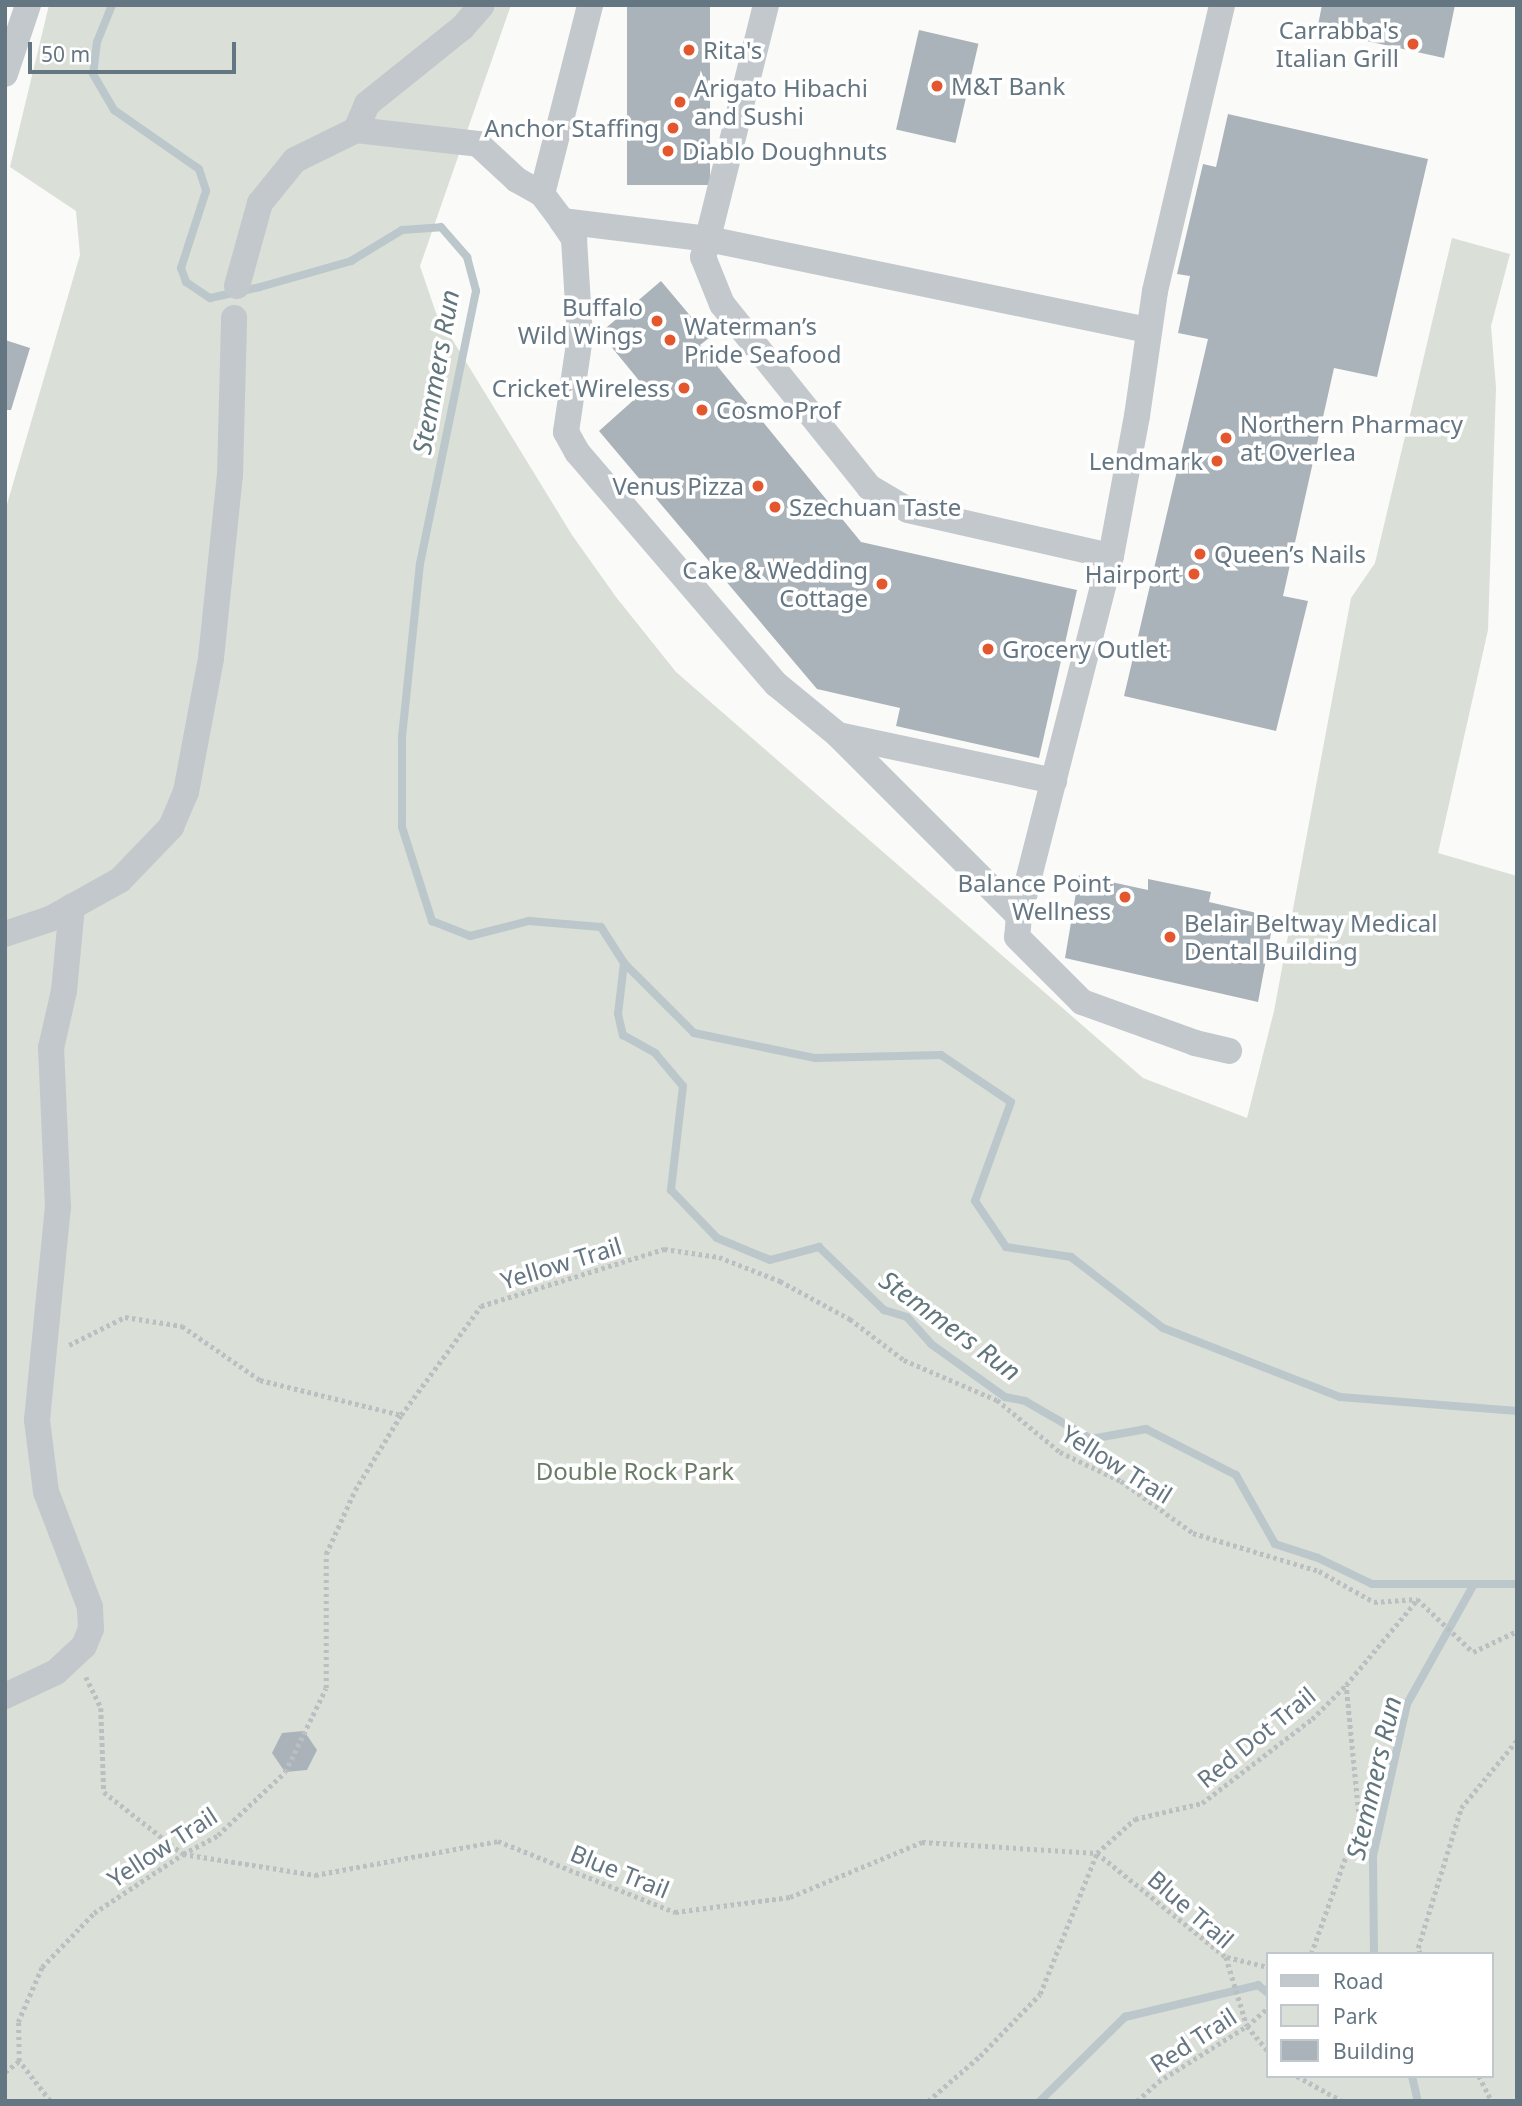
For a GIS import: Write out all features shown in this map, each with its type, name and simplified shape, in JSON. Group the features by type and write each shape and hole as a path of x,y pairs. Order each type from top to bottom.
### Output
{"lane":[{"path":"5,74 28,5"},
{"path":"356,130 367,104 462,28 482,5"},
{"path":"542,194 590,5"},
{"path":"766,5 703,257 722,304 869,487 908,510 1111,556"},
{"path":"1222,6 1155,290 1111,556 1019,916 1017,937 1082,1002 1195,1043 1229,1051"},
{"path":"237,286 260,203 295,160 356,130 478,144 517,180 542,194 574,239 580,337 566,432 577,452 776,684 838,735 1019,916"},
{"path":"562,221 708,239 1149,330"},
{"path":"5,934 50,919 101,893 131,870 171,827 186,792 211,658 230,475 234,318"},
{"path":"838,735 1054,780"},
{"path":"5,1696 56,1672 75,1657 91,1629 90,1607 46,1492 37,1420 58,1207 51,1048 64,991 72,906"}],"path":[{"name":"Yellow Trail","path":"19,2062 18,2022 42,1967 94,1913 183,1854 218,1835 285,1772 326,1688 327,1554 355,1490 401,1415 481,1306 664,1249 719,1257 780,1281 850,1319 904,1360 997,1400 1059,1452 1121,1481 1193,1533 1319,1572 1374,1602 1417,1599"},
{"path":"41,1359 125,1317 171,1324 182,1326 261,1380 401,1415"},
{"path":"1417,1599 1473,1652 1517,1631"},
{"name":"Red Dot Trail","path":"928,2101 980,2056 1040,1994 1097,1853 1135,1819 1202,1803 1312,1719 1346,1685 1417,1599"},
{"name":"Blue Trail","path":"75,1657 101,1708 104,1792 183,1854 315,1875 498,1841 675,1912 790,1897 922,1842 1097,1853 1226,1957 1247,2026 1266,2049"},
{"path":"1312,1952 1359,1819 1346,1685"},
{"path":"1419,1952 1418,1948 1461,1808 1517,1740"},
{"path":"1226,1957 1266,1967"},
{"name":"Red Trail","path":"1137,2101 1197,2055 1247,2026 1266,2010"},
{"path":"5,2072 19,2062 50,2101"},
{"path":"1301,2078 1342,2101"},
{"path":"1480,2078 1492,2101"}],"green space":[{"name":"Double Rock Park","path":"49,5 511,5 420,266 436,313 572,535 616,597 676,672 1143,1078 1247,1118 1274,1011 1351,598 1375,563 1452,238 1510,254 1491,326 1496,388 1488,630 1438,853 1517,876 1517,2101 5,2101 5,511 80,255 76,211 10,167"}],"building":[{"path":"627,5 710,5 710,185 627,185"},
{"name":"Carrabba's Italian Grill","path":"1322,5 1455,5 1444,58 1317,30"},
{"name":"M&T Bank","path":"919,30 978,44 955,143 896,129"},
{"path":"1228,114 1428,159 1377,377 1334,368 1283,596 1308,601 1276,731 1124,696 1208,339 1178,333 1190,276 1177,274 1203,164 1216,167"},
{"path":"661,281 709,338 700,345 861,542 1077,590 1039,758 896,726 900,708 817,689 599,431 646,389 600,333"},
{"path":"5,340 30,348 11,410 5,410"},
{"name":"Belair Beltway Medical Dental Building","path":"1079,875 1148,890 1148,879 1211,892 1209,902 1274,917 1258,1002 1065,958"},
{"path":"304,1731 317,1750 307,1770 285,1772 272,1753 282,1733"}],"waterway":[{"name":"Stemmers Run","path":"112,5 97,42 93,74 114,110 199,169 206,191 181,268 186,282 210,298 260,287 351,261 402,230 441,227 467,257 476,291 420,563 402,738 402,827 432,921 470,936 529,921 601,927 624,963 694,1033 815,1058 941,1055 1011,1102 975,1201 1006,1247 1071,1257 1163,1328 1340,1397 1517,1411"},
{"name":"Stemmers Run","path":"624,963 618,1014 623,1035 655,1053 683,1086 671,1190 717,1238 770,1260 819,1247 884,1310 907,1317 931,1344 1005,1397 1025,1401 1091,1439 1146,1429 1236,1475 1275,1544 1318,1558 1372,1584 1474,1584"},
{"name":"Stemmers Run","path":"1374,1952 1373,1856 1407,1704 1474,1584 1517,1584"},
{"path":"1040,2101 1125,2017 1258,1985 1266,1991"},
{"name":"Stemmers Run","path":"1412,2078 1418,2101"}],"place":[{"name":"Carrabba's Italian Grill","path":"1413,44"},
{"name":"Rita's","path":"689,50"},
{"name":"M&T Bank","path":"937,86"},
{"name":"Arigato Hibachi and Sushi","path":"680,102"},
{"name":"Anchor Staffing","path":"673,128"},
{"name":"Diablo Doughnuts","path":"668,151"},
{"name":"Buffalo Wild Wings","path":"657,321"},
{"name":"Waterman’s Pride Seafood","path":"670,340"},
{"name":"Cricket Wireless","path":"684,388"},
{"name":"CosmoProf","path":"702,410"},
{"name":"Northern Pharmacy at Overlea","path":"1226,438"},
{"name":"Lendmark","path":"1217,461"},
{"name":"Venus Pizza","path":"758,486"},
{"name":"Szechuan Taste","path":"775,507"},
{"name":"Queen’s Nails","path":"1200,554"},
{"name":"Hairport","path":"1194,574"},
{"name":"Cake & Wedding Cottage","path":"882,584"},
{"name":"Grocery Outlet","path":"988,649"},
{"name":"Balance Point Wellness","path":"1125,897"},
{"name":"Belair Beltway Medical Dental Building","path":"1170,937"}]}
